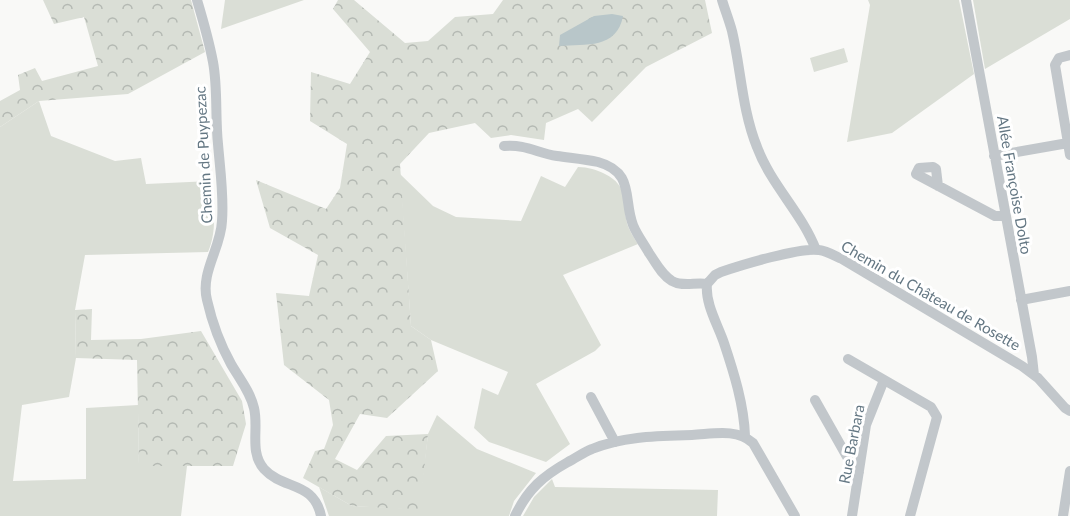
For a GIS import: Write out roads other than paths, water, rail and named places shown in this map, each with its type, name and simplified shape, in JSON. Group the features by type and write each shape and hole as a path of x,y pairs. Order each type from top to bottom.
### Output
{"street":[{"name":"Chemin de Puypezac","path":"197,0 213,62 222,198 220,240 207,273 206,296 223,349 249,394 254,409 257,456 264,469 276,478 298,486 312,496 317,502 321,516"},
{"path":"722,0 732,30 749,124 757,147 778,189 812,239 816,250"},
{"name":"Allée Françoise Dolto","path":"966,0 1034,375"},
{"path":"1070,55 1059,58 1055,65 1070,155"},
{"path":"994,156 1068,143"},
{"path":"504,146 520,145 549,155 599,162 620,176 626,185 632,224 663,274 681,284 707,284 707,298 727,353 740,399 745,421 745,436"},
{"path":"938,186 995,216 1005,216"},
{"name":"Chemin du Château de Rosette","path":"707,284 721,272 798,251 816,250 842,259 1022,366 1070,411"},
{"path":"1021,300 1070,291"},
{"path":"848,359 931,407 937,417 910,516"},
{"name":"Rue Barbara","path":"852,516 866,424 884,380"},
{"path":"591,397 615,442"},
{"path":"815,400 850,462 859,472"},
{"path":"515,516 524,497 547,474 592,448 655,436 728,432 745,436 753,443 795,516"},
{"path":"1063,516 1070,471"}]}
